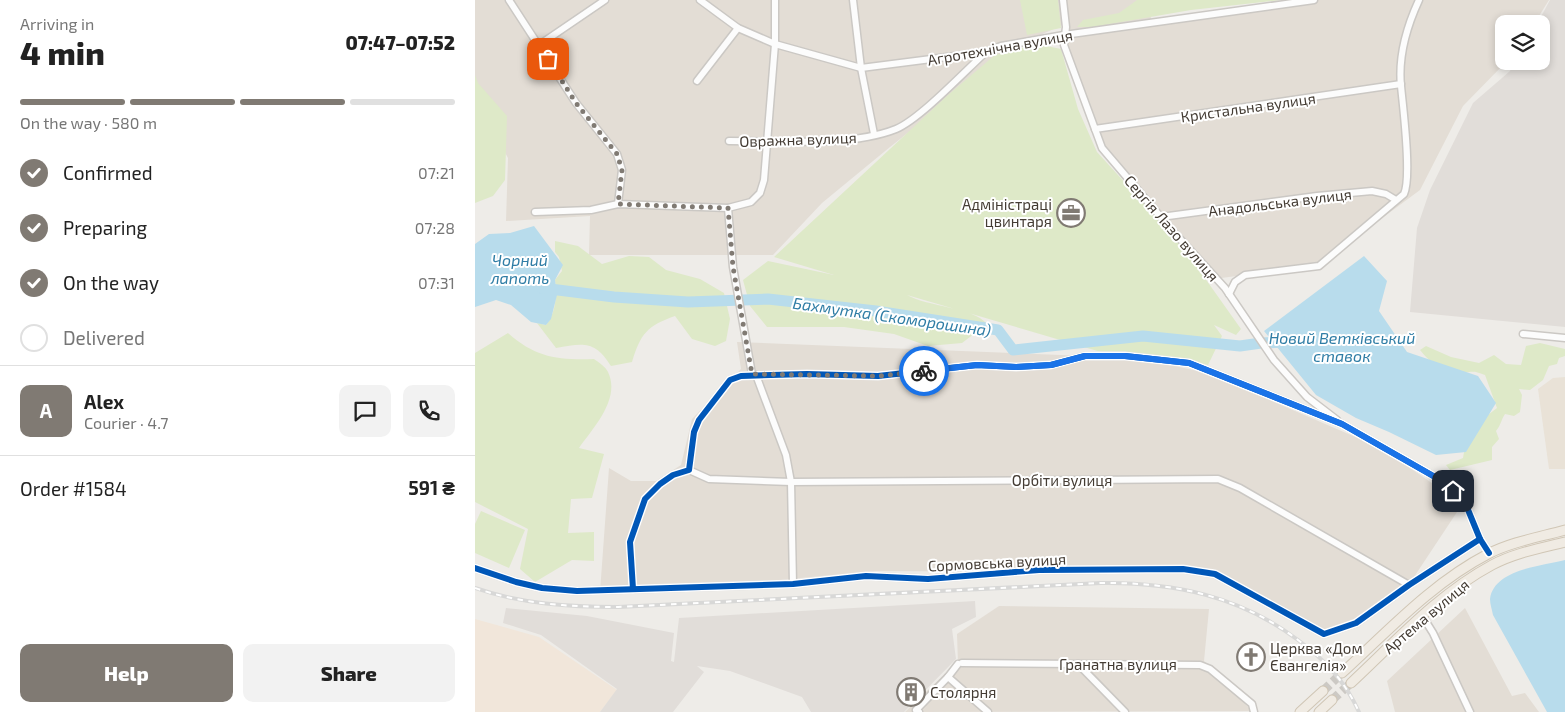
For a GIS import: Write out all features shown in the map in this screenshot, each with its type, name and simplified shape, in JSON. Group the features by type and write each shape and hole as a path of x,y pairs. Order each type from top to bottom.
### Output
{"main road":[{"name":"Артема вулиця","path":"1342,673 1427,595 1489,553 1565,530"},
{"name":"Артема вулиця","path":"1351,683 1457,587 1493,564 1565,542"},
{"path":"1300,712 1323,691"},
{"path":"1319,712 1331,700"}],"street":[{"path":"509,0 576,103 617,154 622,170 618,204"},
{"name":"Агротехнічна вулиця","path":"701,0 738,28 775,44 861,68 986,52 1001,46 1064,35 1314,0"},
{"path":"535,212 591,210 618,204 725,207 751,202 760,193 763,186 775,44 777,6 775,0"},
{"path":"853,0 861,68 874,134"},
{"name":"Сергія Лазо вулиця","path":"1063,0 1066,27 1064,45 1102,148 1229,294 1274,360 1307,397 1342,424"},
{"path":"1229,294 1235,282 1245,275 1319,266 1404,194 1406,188 1406,144 1401,84 1406,30 1419,0"},
{"path":"539,45 601,1"},
{"path":"697,80 738,28"},
{"name":"Овражна вулиця","path":"729,141 858,139 896,129 917,115 986,52"},
{"name":"Кристальна вулиця","path":"1095,129 1401,84"},
{"name":"Анадольська вулиця","path":"1161,217 1317,196 1372,191 1386,194 1396,200"},
{"path":"725,207 733,267 754,375 787,455 791,482 793,584"},
{"path":"1523,334 1565,338"},
{"path":"633,589 630,542 645,499 660,484 673,475 689,470 694,432 699,420 730,380 741,376 754,375 878,376 977,365 1016,367 1051,365 1085,356 1125,356 1189,363 1342,424 1442,481 1464,500 1480,539 1489,553"},
{"name":"Орбіти вулиця","path":"689,470 709,478 791,482 1218,479 1240,488 1409,585"},
{"name":"Сормовська вулиця","path":"475,568 516,582 542,588 577,591 793,584 865,576 928,579 1039,570 1199,570 1215,574 1324,634 1356,623 1409,585 1480,539"},
{"path":"1423,616 1433,633 1470,712"},
{"name":"Гранатна вулиця","path":"948,677 960,663 1200,664 1210,669 1252,704 1255,712"},
{"path":"1078,664 1125,712"},
{"path":"919,712 917,710 948,677 988,712"}],"shaded area":[{"path":"475,0 1146,0 1152,22 1302,0 1549,0 1540,15 1495,15 1495,70 1498,70 1463,106 1420,190 1319,265 1214,279 1112,157 1092,124 1062,25 1019,45 890,147 822,203 773,255 589,255 590,216 506,221 508,158 475,97"},
{"path":"1550,0 1565,0 1565,327 1410,312 1417,228 1430,190 1473,103 1510,70 1550,70 1550,15 1542,15"},
{"path":"737,342 1138,358 1207,373 1381,448 1458,501 1459,509 1414,577 1354,620 1326,630 1210,573 874,571 737,584 600,592 609,468 631,481 656,481 681,465 692,419 741,369"},
{"path":"1565,377 1565,469 1549,469 1538,389 1553,378"},
{"path":"975,601 976,617 952,629 956,659 904,712 811,712 802,697 730,671 697,666 704,672 673,712 600,712 617,689 541,635 503,623 506,608 587,616 674,633 671,661 674,662 679,618"},
{"path":"999,606 1209,609 1204,661 1252,711 905,712 952,667 958,664 957,634"},
{"path":"1465,608 1512,696 1525,693 1539,712 1395,712 1387,681"},
{"path":"475,619 539,637 617,690 600,712 475,712"}],"green space":[{"path":"1020,0 1058,0 1061,28 1027,35"},
{"path":"1137,0 1282,0 1191,10 1092,27 1077,27 1083,20 1119,13"},
{"path":"1037,44 1061,49 1078,109 1097,152 1180,243 1241,329 1236,335 1214,325 1222,336 1208,365 1142,354 1101,352 971,314 987,324 962,343 928,346 894,334 844,327 767,327 750,306 743,280 768,261 834,275 774,257 948,95 995,55","holes":["907,295 952,308 926,302"]},
{"path":"475,75 478,83 507,116 505,180 493,196 475,203"},
{"path":"555,241 578,246 602,264 629,256 649,257 666,270 700,279 724,293 730,319 726,341 715,346 692,339 675,316 658,323 646,332 642,337 632,362 611,366 599,352 588,345 556,348 537,323 546,325 554,309 556,298 555,280 562,271 559,257 555,252"},
{"path":"508,333 528,348 548,356 569,359 594,359 607,370 611,382 611,392 604,413 579,448 604,454 592,498 571,499 568,533 594,532 594,561 572,560 535,582 520,569 528,529 475,502 475,353"},
{"path":"1540,343 1565,349 1565,356 1559,358 1557,364 1549,366 1543,380 1530,390 1519,389 1522,395 1520,412 1514,416 1505,414 1496,431 1499,439 1492,447 1492,460 1450,470 1446,465 1463,458 1467,442 1475,429 1497,408 1485,375 1473,372 1457,373 1446,371 1432,362 1420,350 1426,346 1451,357 1479,363 1494,355 1506,364 1521,365 1526,346"},
{"path":"481,511 525,530 509,568 475,553 475,524"}],"water":[{"name":"Чорний лапоть","path":"534,226 563,265 555,280 557,295 551,319 546,325 531,322 511,305 496,300 475,307 475,244 489,234 510,233"},
{"name":"Новий Ветківський ставок","path":"1364,256 1387,281 1379,311 1407,352 1478,376 1496,403 1466,452 1436,455 1356,418 1316,395 1264,331"},
{"path":"1565,560 1565,712 1547,712 1493,615 1490,599 1493,589 1509,575 1520,570"}],"waterway":[{"name":"Бахмутка (Скоморошина)","path":"542,288 614,297 688,302 768,299 876,311 998,330 1013,350 1143,336 1240,346 1287,342"}],"tunnel":[{"path":"1323,691 1342,673"},
{"path":"1332,700 1351,683"}],"railway":[{"path":"475,588 510,598 546,604 618,607 1101,583 1154,585 1180,589 1229,602 1253,612 1276,625 1298,640 1325,663 1341,681 1359,712"}],"cycle path":[{"path":"633,589 630,542 645,499 660,484 673,475 689,470 694,432 699,420 730,380 741,376 807,374 878,376 977,365 1016,367 1051,365 1085,356 1125,356 1189,363 1342,424 1442,481 1464,500 1480,539 1489,553"},
{"path":"475,568 516,582 542,588 577,591 793,584 866,576 928,579 1039,570 1183,569 1215,574 1324,634 1356,623 1409,585 1480,539"}],"way so far":[{"path":"548,59 576,103 617,154 622,170 618,204 721,206 728,208 733,267 752,374 878,376 924,371"}],"place":[{"name":"Адміністраці цвинтаря","path":"1071,213"},
{"name":"Церква «Дом Євангелія»","path":"1251,657"},
{"name":"Столярня","path":"911,692"}],"route":[{"path":"924,371 977,365 1016,367 1051,365 1085,356 1125,356 1189,363 1342,424 1442,481 1453,491"}]}
